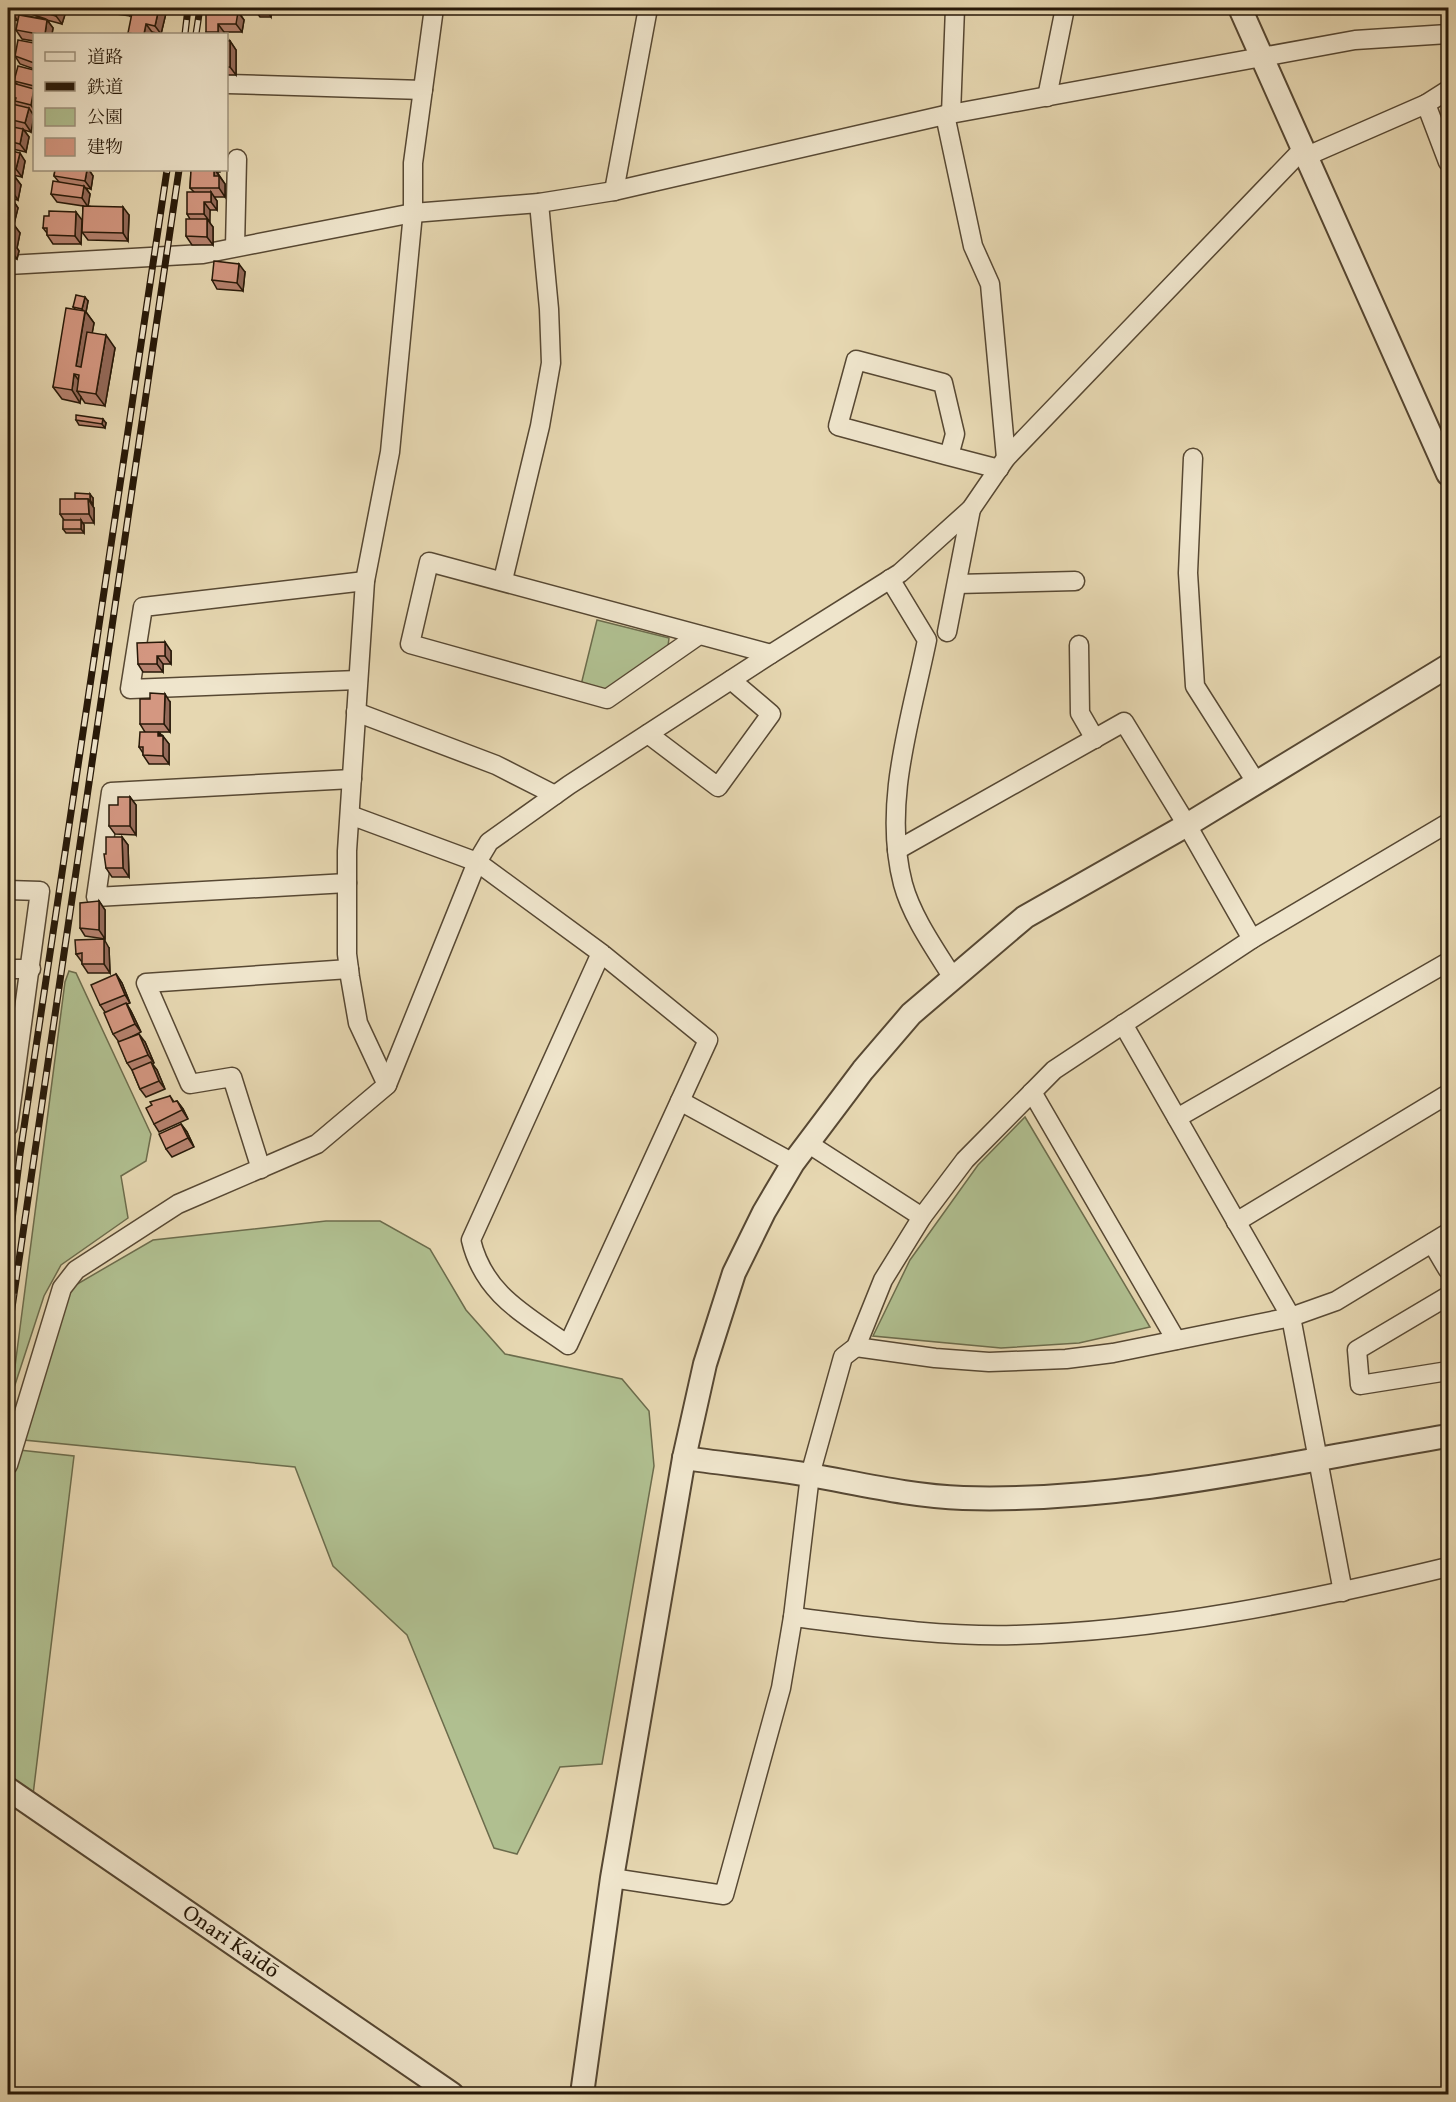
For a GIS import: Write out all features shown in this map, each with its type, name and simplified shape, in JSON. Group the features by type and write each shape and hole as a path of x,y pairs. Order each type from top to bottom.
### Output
{"street":[{"path":"387,1085 358,1023 349,969 347,883 365,581 390,452 413,213 413,163 434,8"},
{"path":"614,191 648,8"},
{"path":"955,8 948,115 973,246 990,284 1003,464"},
{"path":"1047,97 1065,8"},
{"path":"1240,8 1449,474"},
{"path":"8,265 203,254 413,213 539,203 614,191 948,115 1263,59 1355,40 1449,34"},
{"path":"228,84 423,90"},
{"path":"8,1465 62,1288 76,1270 178,1203 317,1144 387,1085 477,862 489,842 648,734 890,579 971,509 1003,464 1305,153 1426,104 1449,90"},
{"path":"1426,104 1449,162"},
{"path":"236,247 237,159"},
{"path":"503,580 540,426 551,363 549,309 539,203"},
{"path":"949,456 955,434 943,383 856,360 838,426 949,456 1003,464"},
{"path":"1193,458 1188,573 1194,686 1256,782"},
{"path":"947,632 971,509"},
{"path":"699,635 607,699 410,644 429,562 503,580 771,654"},
{"path":"890,579 927,640 898,780 897,850 904,886 924,929 952,978"},
{"path":"358,680 130,689 143,607 365,581"},
{"path":"957,584 1075,581"},
{"path":"1079,645 1080,713 1095,739"},
{"path":"582,2094 612,1878 684,1458 705,1364 734,1273 764,1212 793,1163 863,1070 911,1014 1025,917 1187,825 1449,666"},
{"path":"648,734 718,788 771,714 731,680"},
{"path":"356,712 496,765 555,795"},
{"path":"897,850 1124,722 1187,825 1252,939"},
{"path":"347,883 96,897 111,792 352,779"},
{"path":"350,815 477,862 601,953 708,1040 568,1345 501,1298 475,1259 471,1240 601,953"},
{"path":"612,1878 724,1895 781,1688 793,1617 810,1475 843,1357 856,1347 883,1280 922,1217 965,1160 1054,1070 1252,939 1449,823"},
{"path":"8,890 40,891 8,1127"},
{"path":"1177,1119 1449,962"},
{"path":"8,969 31,969"},
{"path":"261,1169 232,1077 190,1084 147,983 349,969"},
{"path":"1123,1023 1291,1317 1343,1593"},
{"path":"1032,1092 1176,1340"},
{"path":"1236,1222 1449,1094"},
{"path":"680,1101 793,1163"},
{"path":"809,1144 922,1217"},
{"path":"856,1347 935,1358 989,1362 1078,1358 1176,1340 1291,1317 1336,1301 1449,1233"},
{"path":"1432,1243 1449,1270"},
{"path":"1449,1296 1357,1350 1360,1385 1449,1371"},
{"path":"684,1458 810,1475 891,1491 962,1497 1034,1497 1099,1494 1449,1436"},
{"path":"793,1617 901,1630 1013,1635 1143,1625 1343,1593 1449,1567"},
{"name":"Onari Kaidō","path":"8,1789 452,2094"}],"green space":[{"path":"597,620 669,638 667,654 609,691 580,689"},
{"path":"69,971 76,973 151,1134 146,1161 121,1176 128,1218 61,1265 44,1296 11,1397 65,982"},
{"path":"1025,1117 1150,1327 1079,1343 1001,1348 873,1336 910,1260 978,1165"},
{"path":"326,1221 380,1221 430,1249 466,1310 505,1354 622,1379 649,1411 654,1466 602,1764 560,1767 517,1854 494,1848 407,1635 333,1566 295,1467 24,1440 67,1290 153,1240"},
{"path":"19,1450 74,1456 33,1795 8,1779 8,1484"}],"building":[{"path":"8,8 14,8 12,13 8,12"},
{"path":"29,8 59,8 56,16"},
{"path":"133,8 159,8 155,26 146,24 144,33 128,33"},
{"path":"206,8 235,8 235,12 238,12 236,24 218,24 218,32 206,32"},
{"path":"19,15 47,20 45,33 16,30"},
{"path":"18,40 33,43 33,63 15,56"},
{"path":"228,41 230,41 230,67 228,67"},
{"path":"18,66 33,70 33,86 14,81"},
{"path":"9,82 33,89 31,105 15,101 16,98 8,96"},
{"path":"8,103 29,108 25,123 8,119"},
{"path":"8,126 23,129 20,144 8,141"},
{"path":"8,150 20,153 16,169 8,167"},
{"path":"55,171 87,171 85,181 54,176"},
{"path":"191,171 214,171 214,176 219,176 219,188 190,188"},
{"path":"8,175 15,177 12,191 8,190"},
{"path":"53,181 84,186 82,198 51,194"},
{"path":"187,192 211,192 211,202 204,202 204,214 187,214"},
{"path":"8,198 12,199 8,215"},
{"path":"83,206 123,207 123,233 82,232"},
{"path":"49,211 76,212 75,236 47,235 47,228 43,228 44,216 49,216"},
{"path":"186,219 207,219 207,237 186,236"},
{"path":"8,223 14,225 10,242 13,243 11,250 8,250"},
{"path":"214,261 239,264 237,283 212,280"},
{"path":"76,295 85,297 82,309 73,307"},
{"path":"66,308 85,311 76,366 81,367 87,332 106,335 96,394 77,391 79,375 74,374 72,390 53,387"},
{"path":"76,415 103,419 102,424 76,420"},
{"path":"75,493 90,494 90,500 75,499"},
{"path":"60,499 88,499 89,514 60,514"},
{"path":"63,520 81,520 81,529 63,529"},
{"path":"165,642 165,656 157,656 157,664 138,664 137,643"},
{"path":"150,693 165,694 164,724 140,724 140,699 150,699"},
{"path":"140,732 158,732 158,736 163,736 163,756 143,755 143,747 139,747"},
{"path":"118,797 130,797 130,826 109,826 109,805 118,805"},
{"path":"106,837 122,837 123,868 106,868 104,854 106,854"},
{"path":"99,901 99,930 80,928 80,903"},
{"path":"104,939 104,964 82,964 82,953 76,954 75,940"},
{"path":"116,974 125,995 100,1005 91,985"},
{"path":"126,1003 135,1024 113,1034 104,1013"},
{"path":"139,1034 148,1055 127,1063 118,1042"},
{"path":"151,1062 159,1081 140,1089 132,1070"},
{"path":"170,1096 173,1102 177,1101 182,1110 154,1124 146,1108 152,1105 150,1102"},
{"path":"181,1124 188,1138 166,1149 159,1134"}],"railway":[{"path":"185,33 188,8"},
{"path":"196,33 200,8"},
{"path":"8,1253 20,1154 167,171"},
{"path":"8,1335 179,171"}]}
